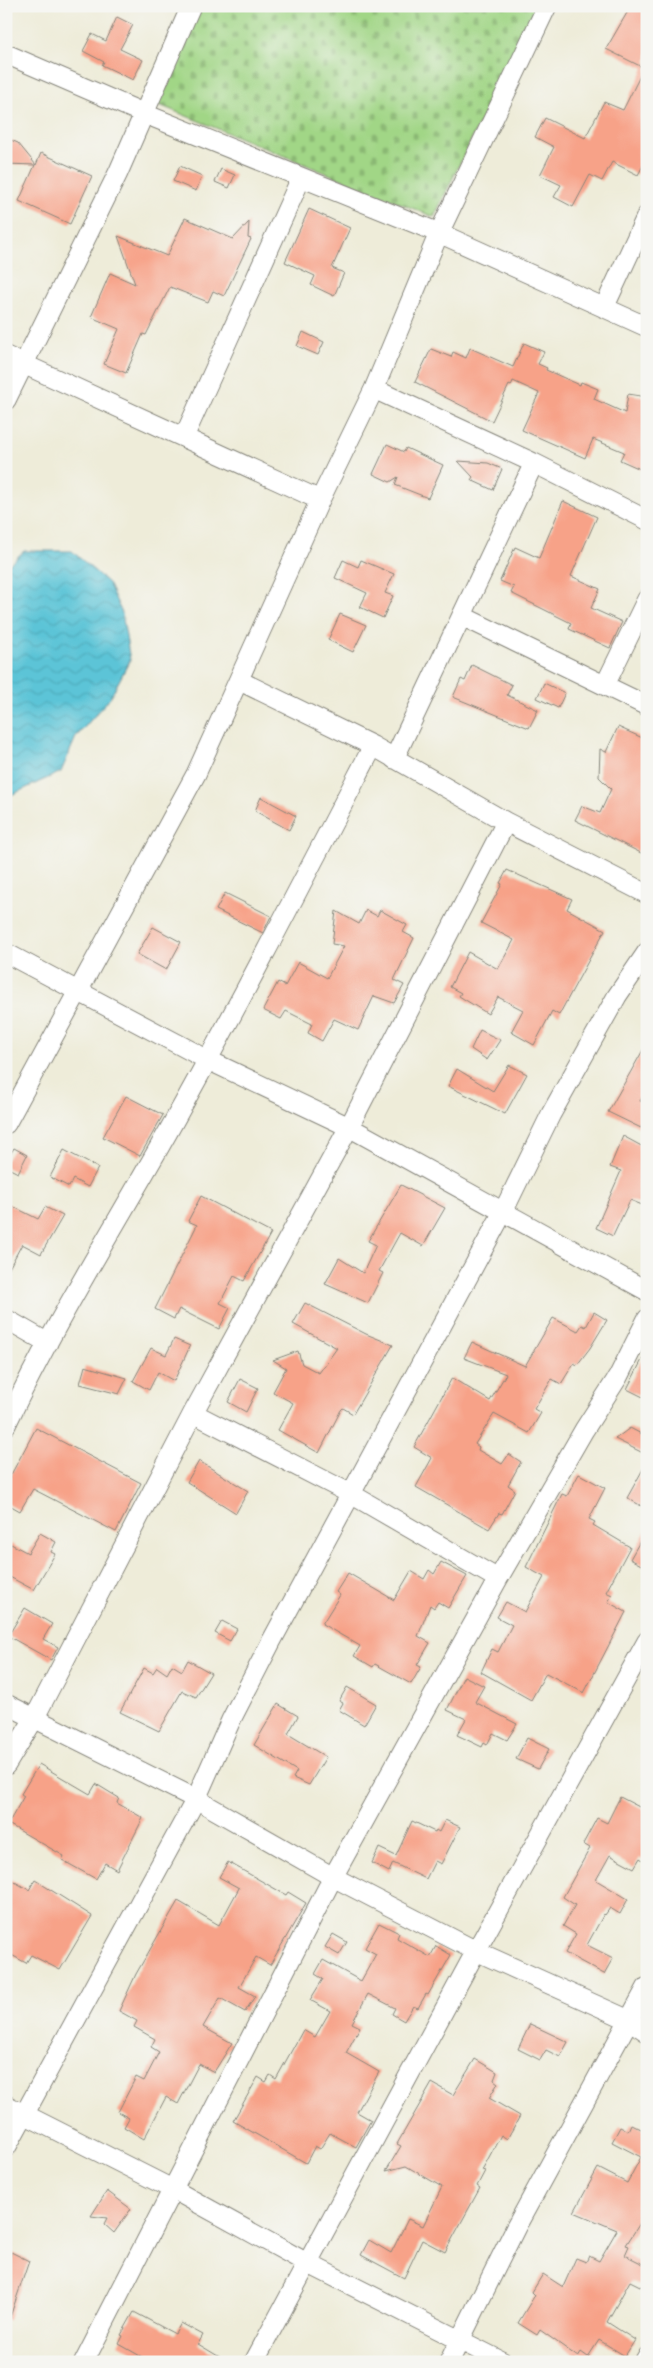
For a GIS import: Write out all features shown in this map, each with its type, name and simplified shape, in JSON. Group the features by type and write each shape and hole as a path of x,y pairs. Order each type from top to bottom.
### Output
{"street":[{"path":"6,400 145,114 192,6"},
{"path":"6,1124 80,992 196,774 240,681 320,500 374,389 439,233 547,6"},
{"path":"6,54 145,114 439,233 647,327"},
{"path":"184,437 301,178"},
{"path":"604,308 647,215"},
{"path":"6,356 320,500"},
{"path":"374,389 534,463 647,520"},
{"path":"394,759 534,463"},
{"path":"605,686 647,599"},
{"path":"462,616 647,706"},
{"path":"240,681 373,746 506,822 647,894"},
{"path":"6,1425 48,1343 208,1060 373,746"},
{"path":"6,1765 34,1719 193,1413 349,1127 506,822"},
{"path":"6,2148 196,1799 231,1720 502,1212 551,1114 617,996 647,952"},
{"path":"6,953 208,1060 349,1127 647,1290"},
{"path":"6,1319 48,1343"},
{"path":"84,2362 174,2190 333,1877 498,1579 584,1430 618,1377 647,1319"},
{"path":"193,1413 351,1494 498,1579"},
{"path":"254,2362 476,1951 645,1650"},
{"path":"6,1704 196,1799 333,1877 476,1951 629,2020 647,2032"},
{"path":"450,2362 516,2227 647,1987"},
{"path":"6,2105 174,2190 307,2263 503,2362"},
{"path":"644,2362 647,2357"}],"green space":[{"path":"199,6 536,6 434,217 157,104"}],"water":[{"path":"24,551 72,551 108,583 122,613 130,660 110,698 76,737 61,772 11,795 6,794 6,567"}],"building":[{"path":"631,6 647,12 647,158 638,175 612,162 602,181 590,175 573,207 554,197 561,185 540,175 554,147 535,137 545,118 585,138 604,102 623,110 644,68 606,49"},
{"path":"117,17 133,25 120,49 143,60 133,80 102,65 104,62 83,51 92,34 106,41"},
{"path":"6,138 18,143 36,165 41,153 92,176 70,224 19,201 35,165 6,164"},
{"path":"180,166 202,176 196,191 173,181"},
{"path":"221,169 235,175 229,188 215,182"},
{"path":"309,209 350,228 332,268 344,273 334,296 311,285 315,276 285,262"},
{"path":"185,218 233,239 249,222 248,238 251,239 224,296 213,291 208,302 170,287 146,335 143,334 126,373 104,364 119,329 91,317 110,273 135,284 118,236 167,256"},
{"path":"303,332 324,342 318,355 297,346"},
{"path":"524,343 544,352 538,364 547,368 546,370 580,385 581,382 598,389 594,399 625,413 628,394 647,397 647,472 620,460 624,452 593,439 585,458 522,430 539,393 513,381 511,386 509,385 492,421 415,382 431,349 451,357 453,352 466,358 470,348 513,367"},
{"path":"387,444 404,452 406,448 443,465 428,498 395,485 398,477 390,482 373,474"},
{"path":"458,461 488,463 502,469 493,490 471,480 473,477"},
{"path":"563,501 597,517 571,576 600,589 591,608 622,622 610,648 569,629 571,623 511,593 514,587 500,581 515,547 539,558"},
{"path":"343,560 358,567 361,560 394,574 385,593 393,596 383,618 360,607 367,593 335,578"},
{"path":"340,614 366,625 353,652 328,640"},
{"path":"472,665 512,685 507,695 538,710 529,728 453,697 461,679 465,681"},
{"path":"544,683 565,693 558,708 537,698"},
{"path":"618,727 647,740 647,856 575,820 582,806 600,813 611,789 599,777 600,749 606,752"},
{"path":"261,797 296,816 289,830 255,811"},
{"path":"507,870 572,899 567,909 605,930 559,1015 552,1011 534,1045 511,1032 523,1010 498,997 488,1014 459,996 461,993 450,987 468,952 498,969 514,940 481,923 502,884 500,883"},
{"path":"225,893 271,916 263,933 216,910"},
{"path":"366,910 377,916 380,910 407,925 403,932 414,938 394,980 404,985 394,1003 374,996 358,1030 334,1019 322,1041 308,1033 312,1024 286,1011 281,1019 263,1010 278,982 285,986 298,962 327,978 344,946 332,944 336,911 359,924"},
{"path":"153,927 181,942 166,970 137,954"},
{"path":"480,1030 500,1040 487,1060 471,1049"},
{"path":"647,1043 647,1089 640,1101 647,1104 647,1115 641,1128 608,1112"},
{"path":"509,1065 527,1074 505,1114 448,1086 457,1069 493,1091"},
{"path":"126,1096 163,1115 140,1156 103,1137"},
{"path":"623,1136 647,1149 647,1207 630,1200 613,1236 596,1228 621,1171 610,1167"},
{"path":"14,1148 27,1155 18,1173 6,1167 6,1161"},
{"path":"64,1150 98,1168 88,1187 73,1179 69,1187 50,1177"},
{"path":"401,1185 445,1208 423,1246 400,1233 379,1271 383,1273 368,1303 325,1284 339,1258 363,1273 376,1245 368,1241"},
{"path":"201,1196 271,1233 244,1281 234,1276 220,1303 230,1308 219,1329 179,1309 174,1319 155,1309 197,1225 188,1221"},
{"path":"6,1203 38,1219 45,1207 63,1216 41,1254 22,1244 6,1274"},
{"path":"305,1303 366,1334 393,1345 353,1414 343,1408 341,1410 319,1453 278,1430 293,1403 273,1392 286,1368 273,1360 298,1351 302,1364 319,1373 337,1348 293,1324"},
{"path":"594,1312 607,1320 590,1348 577,1365 574,1363 561,1384 552,1379 534,1409 541,1413 529,1433 494,1414 475,1444 479,1447 478,1450 502,1464 509,1454 521,1462 508,1485 515,1490 502,1514 499,1513 489,1529 416,1487 432,1458 414,1447 452,1378 490,1401 506,1374 464,1358 472,1342 525,1366 553,1318 578,1331 582,1325 586,1327"},
{"path":"174,1339 190,1346 174,1381 158,1372 149,1390 133,1381 151,1348 166,1355"},
{"path":"647,1350 647,1399 627,1389"},
{"path":"85,1366 127,1378 119,1394 80,1384"},
{"path":"240,1379 258,1388 246,1412 228,1402"},
{"path":"36,1428 141,1483 116,1532 33,1489 20,1511 6,1503 6,1484"},
{"path":"630,1428 647,1437 647,1455 615,1439"},
{"path":"199,1461 248,1491 236,1513 187,1482"},
{"path":"647,1462 647,1509 627,1498"},
{"path":"579,1474 605,1488 589,1519 595,1522 593,1525 630,1547 606,1592 612,1595 608,1602 626,1612 584,1693 546,1673 531,1700 481,1672 492,1649 498,1652 512,1625 497,1617 506,1602 525,1612 544,1577 526,1567 562,1494 567,1496"},
{"path":"647,1529 647,1568 630,1559"},
{"path":"40,1533 56,1542 51,1552 55,1554 34,1590 6,1575 6,1552 11,1544 28,1553"},
{"path":"441,1562 467,1576 448,1608 438,1602 434,1608 430,1605 418,1636 430,1643 417,1665 421,1667 411,1684 375,1664 373,1667 354,1656 360,1646 322,1624 340,1595 336,1592 348,1573 394,1600 411,1571 424,1579 429,1570 434,1574"},
{"path":"25,1608 52,1624 43,1639 58,1647 51,1660 8,1636"},
{"path":"222,1621 237,1629 230,1641 215,1633"},
{"path":"188,1660 211,1673 196,1697 182,1691 159,1731 120,1712 144,1668 153,1673 157,1667 167,1674 172,1665 182,1671"},
{"path":"464,1676 484,1686 475,1702 517,1724 507,1740 493,1733 487,1745 484,1743 482,1747 457,1735 466,1719 447,1710"},
{"path":"347,1687 376,1704 364,1725 339,1710 343,1703 339,1701"},
{"path":"278,1704 298,1716 288,1734 326,1757 309,1785 293,1778 297,1771 254,1745"},
{"path":"527,1738 549,1749 538,1769 516,1759"},
{"path":"39,1764 90,1794 96,1784 119,1798 117,1803 143,1818 117,1870 105,1863 96,1879 62,1860 64,1856 8,1824 24,1796 21,1794"},
{"path":"620,1797 647,1811 647,1863 640,1858 634,1868 610,1855 596,1880 628,1899 620,1914 610,1908 604,1914 587,1945 613,1958 604,1974 565,1953 576,1934 563,1926 575,1905 563,1897 590,1848 583,1844 597,1818 607,1823"},
{"path":"445,1820 460,1827 441,1864 435,1861 426,1879 393,1863 389,1872 372,1863 379,1848 396,1856 412,1821 435,1832 436,1830 439,1832"},
{"path":"228,1862 286,1895 288,1892 306,1903 270,1965 256,1957 239,1987 255,1996 245,2012 220,1998 203,2027 232,2043 214,2072 199,2064 178,2104 166,2097 144,2139 124,2127 129,2118 118,2112 136,2077 144,2081 159,2052 151,2047 155,2039 134,2027 137,2021 119,2011 136,1974 178,1901 219,1925 239,1888 219,1877"},
{"path":"6,1877 29,1890 35,1880 92,1916 60,1970 31,1955 26,1963 6,1952"},
{"path":"379,1923 399,1933 397,1938 430,1957 436,1946 451,1955 428,1995 426,1994 418,2008 413,2006 404,2021 392,2014 395,2008 368,1994 352,2023 360,2027 346,2053 379,2072 357,2112 371,2120 356,2147 330,2133 320,2149 315,2146 306,2163 233,2121 258,2077 266,2082 270,2075 276,2079 303,2030 315,2037 330,2011 310,2000 323,1979 315,1974 323,1960 361,1981 376,1954 365,1948"},
{"path":"333,1934 347,1942 339,1955 325,1947"},
{"path":"530,2024 568,2042 560,2057 546,2050 540,2060 518,2049"},
{"path":"475,2059 497,2072 494,2080 498,2083 489,2098 520,2116 507,2139 501,2135 482,2170 485,2171 477,2186 480,2188 445,2252 422,2240 404,2278 361,2255 369,2240 391,2253 408,2219 423,2226 442,2187 406,2166 386,2171 401,2146 397,2144 432,2083 453,2095"},
{"path":"631,2124 647,2132 647,2206 642,2215 644,2217 626,2245 629,2246 625,2255 647,2266 647,2278 642,2287 630,2281 607,2322 635,2340 625,2356 599,2340 588,2357 581,2352 578,2357 540,2330 537,2335 518,2323 535,2295 532,2292 543,2274 563,2287 576,2258 586,2262 589,2256 599,2261 617,2230 574,2212 598,2168 627,2183 641,2157 612,2142 620,2127 628,2131"},
{"path":"107,2191 131,2209 114,2233 104,2224 107,2218 91,2216"},
{"path":"11,2252 29,2261 9,2320 6,2320 6,2272"},
{"path":"134,2312 175,2334 181,2323 203,2335 198,2344 228,2362 151,2362 119,2344 123,2336 121,2335"}]}
